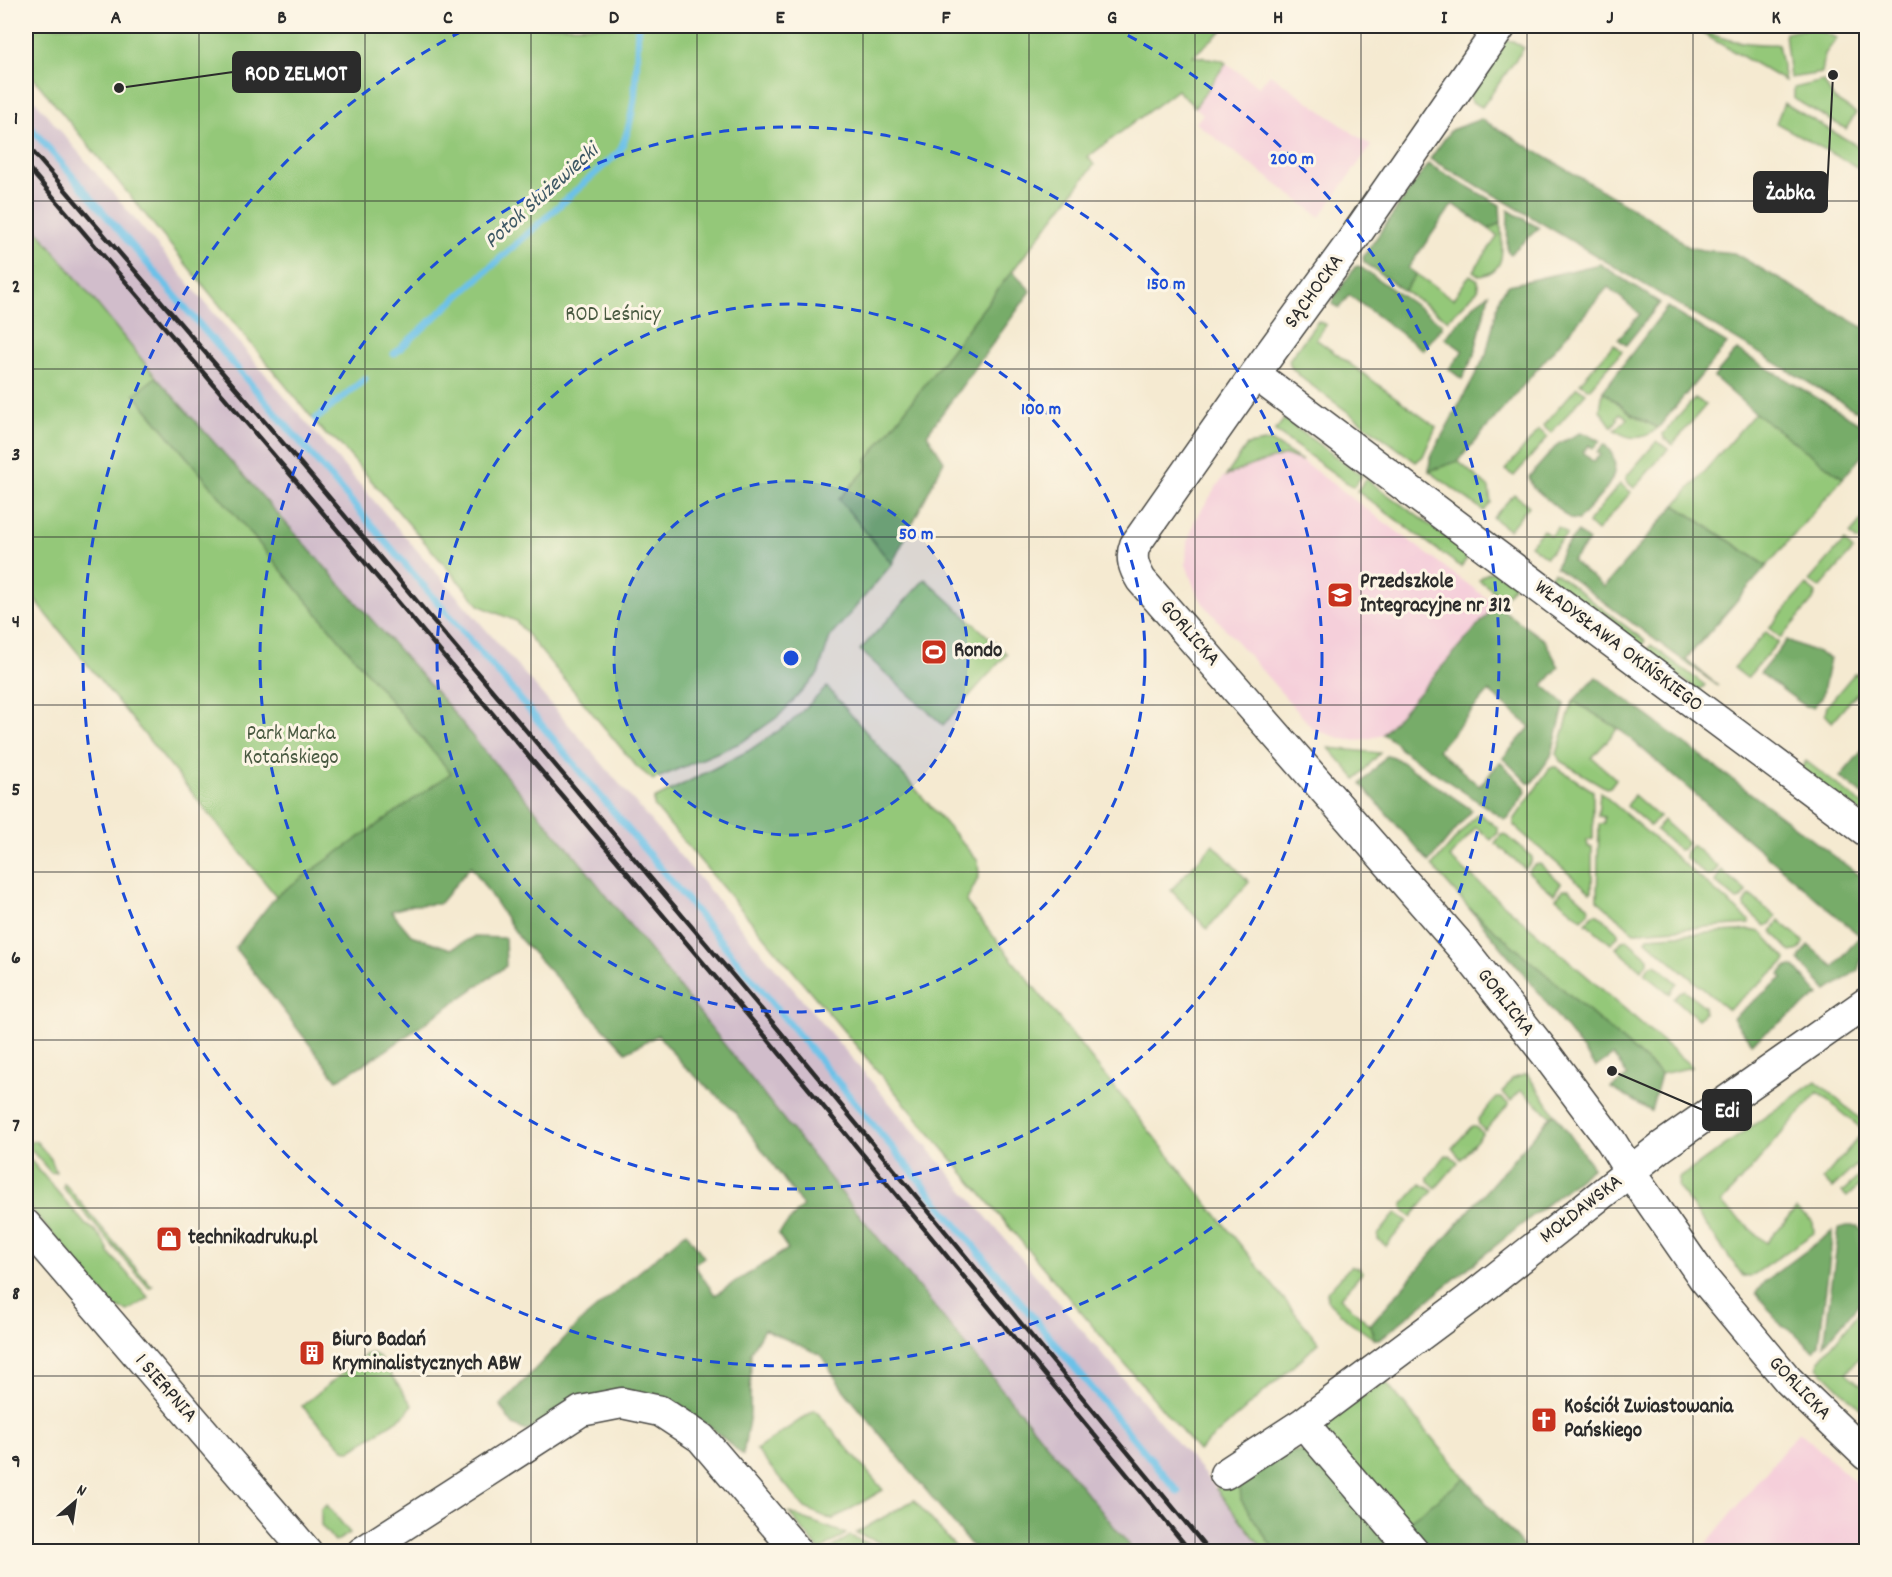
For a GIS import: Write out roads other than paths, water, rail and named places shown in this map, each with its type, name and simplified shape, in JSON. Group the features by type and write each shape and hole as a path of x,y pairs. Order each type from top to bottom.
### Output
{"street":[{"name":"SĄCHOCKA","path":"1132,560 1135,545 1255,374 1349,246 1501,26"},
{"name":"WŁADYSŁAWA OKIŃSKIEGO","path":"1255,374 1866,831"},
{"name":"GORLICKA","path":"1132,560 1141,580 1463,949 1604,1132 1704,1279 1788,1380 1866,1455"},
{"name":"MOŁDAWSKA","path":"1225,1474 1303,1423 1468,1300 1661,1147 1866,1003"},
{"name":"1 SIERPNIA","path":"26,1224 307,1551"},
{"path":"362,1551 581,1411 622,1403 660,1411 701,1438 798,1551"},
{"path":"1303,1423 1414,1551"}],"waterway":[{"name":"Potok Służewiecki","path":"394,354 620,151 633,106 638,26"},
{"path":"26,122 500,675 1178,1492"},
{"name":"Potok Służewiecki","path":"316,419 365,379"}],"railway":[{"path":"26,144 301,464 773,1023 1210,1552"},
{"path":"26,165 761,1031 1191,1552"}],"place":[{"name":"Żabka","path":"1833,75"},
{"name":"ROD ZELMOT","path":"119,88"},
{"name":"Przedszkole Integracyjne nr 312","path":"1340,595"},
{"name":"Rondo","path":"934,652"},
{"name":"Edi","path":"1612,1071"},
{"name":"technikadruku.pl","path":"169,1239"},
{"name":"Biuro Badań Kryminalistycznych ABW","path":"312,1353"},
{"name":"Kościół Zwiastowania Pańskiego","path":"1544,1420"}],"park label":[{"name":"ROD Leśnicy","path":"613,316"},
{"name":"Park Marka Kotańskiego","path":"291,747"}]}
